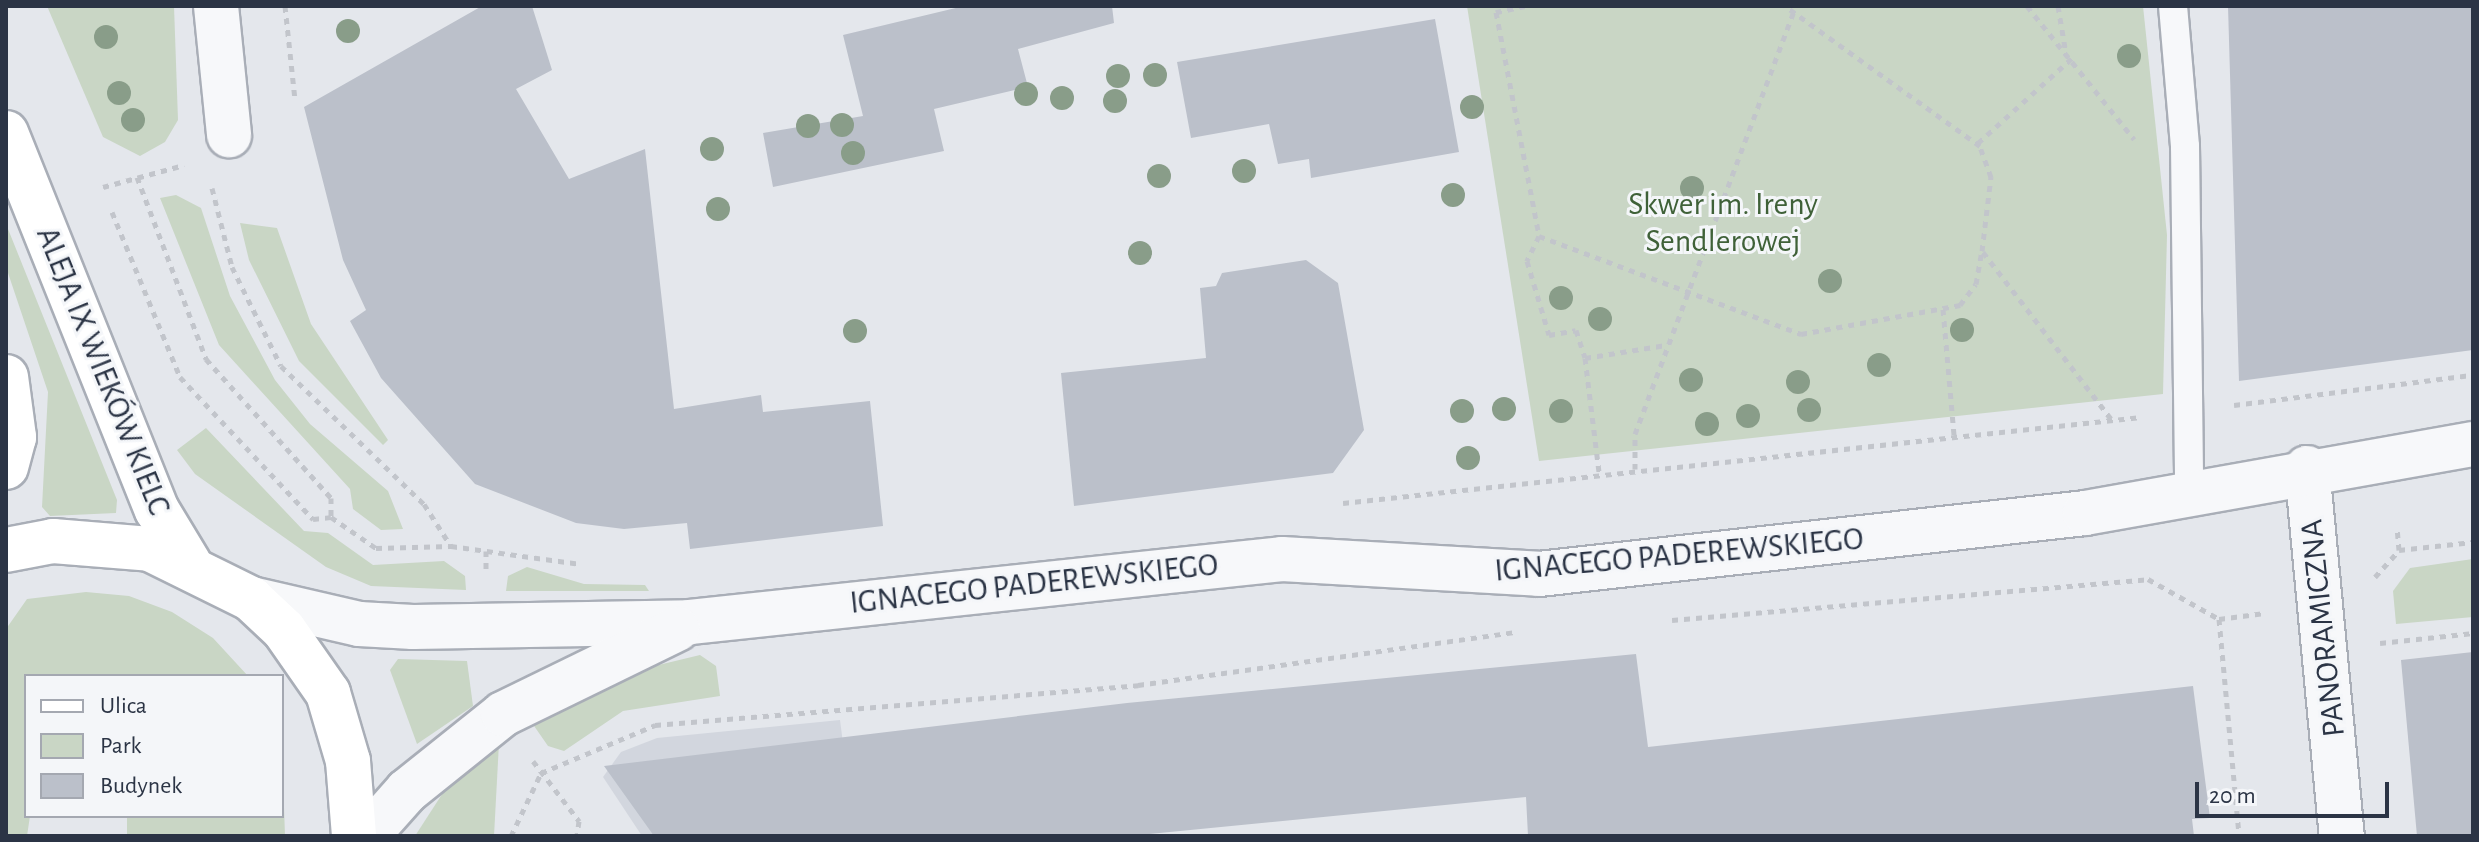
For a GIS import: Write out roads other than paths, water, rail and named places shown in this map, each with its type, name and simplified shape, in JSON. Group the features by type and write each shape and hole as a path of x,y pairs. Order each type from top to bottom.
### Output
{"main road":[{"name":"ALEJA IX WIEKÓW KIELC","path":"6,133 157,510 189,563"},
{"path":"6,377 14,437 6,467"},
{"path":"6,550 108,541 189,563 251,599 284,630 328,693 348,761 354,836"}],"street":[{"path":"216,6 229,135"},
{"name":"IGNACEGO PADEREWSKIEGO","path":"251,599 359,624 413,627 690,622 1282,559 1539,574 2085,513 2307,468 2473,444"},
{"name":"PANORAMICZNA","path":"2307,468 2342,836"},
{"name":"IGNACEGO PADEREWSKIEGO","path":"367,836 407,791 503,714 690,622"}],"lane":[{"path":"2173,6 2185,146 2185,410 2189,491"}],"park label":[{"name":"Skwer im. Ireny Sendlerowej","path":"1723,224"}]}
